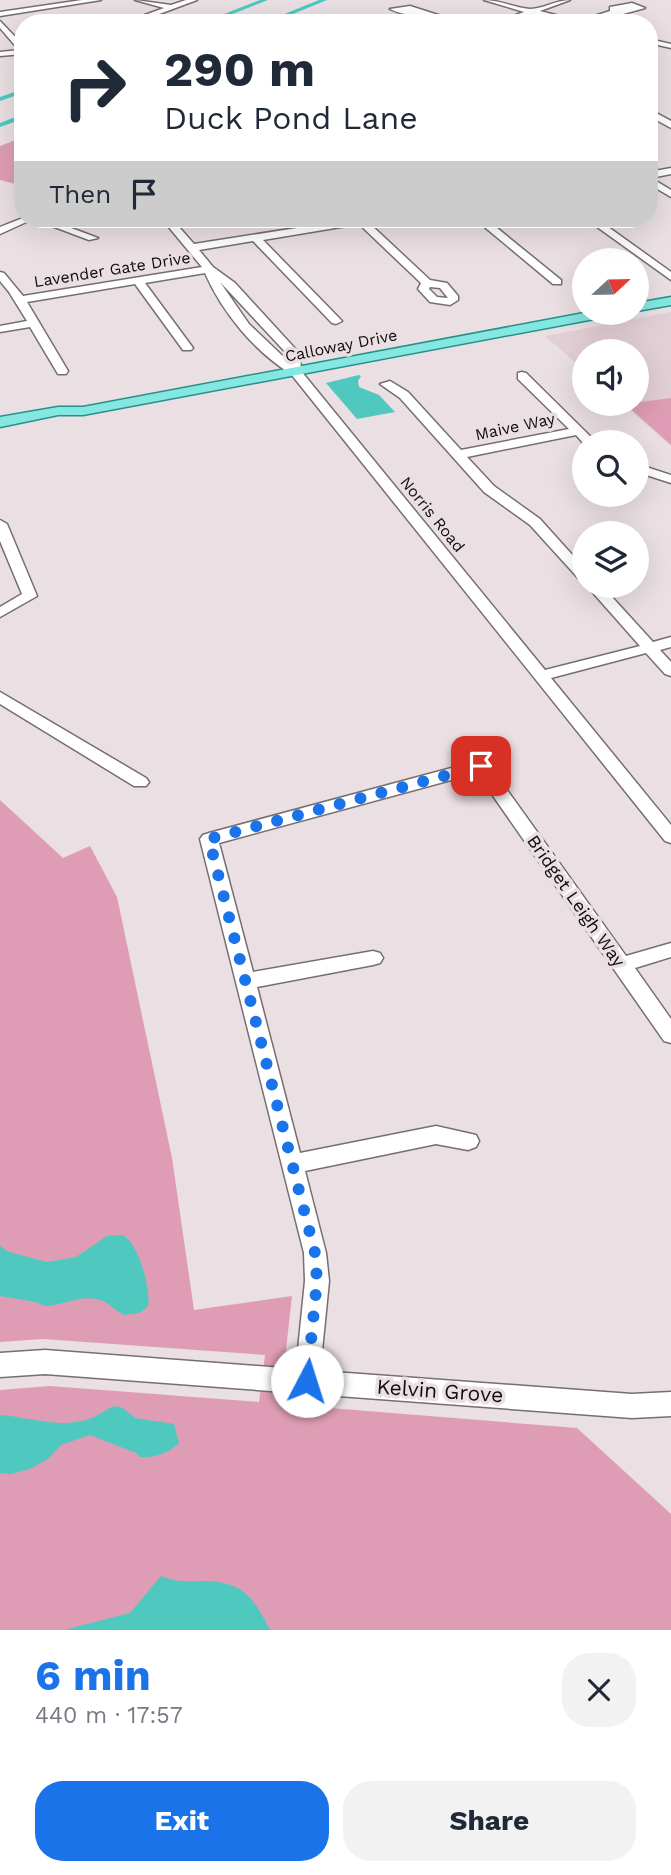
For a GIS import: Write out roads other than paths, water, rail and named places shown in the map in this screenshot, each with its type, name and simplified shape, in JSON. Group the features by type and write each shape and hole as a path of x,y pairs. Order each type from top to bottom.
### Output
{"main road":[{"path":"649,305 671,301"},
{"name":"Calloway Drive","path":"0,422 50,413 83,411 572,319"},
{"name":"Calloway Drive","path":"0,430 63,420 83,411"},
{"path":"0,430 36,420 50,413"}],"street":[{"path":"0,14 97,0"},
{"path":"139,0 172,7"},
{"path":"152,14 193,0"},
{"path":"493,0 543,14"},
{"path":"523,14 566,0"},
{"path":"608,14 614,12"},
{"path":"0,23 14,40"},
{"path":"64,228 93,238"},
{"name":"Norris Road","path":"174,228 209,269 231,285 296,356 295,371 671,837"},
{"path":"191,248 311,228"},
{"path":"369,228 427,283"},
{"path":"491,228 557,282"},
{"path":"603,228 671,277"},
{"path":"256,237 335,321"},
{"path":"209,269 215,288 278,363 295,371"},
{"name":"Lavender Gate Drive","path":"20,300 209,269"},
{"path":"0,275 20,300 62,371"},
{"path":"138,281 187,348"},
{"path":"0,329 34,323"},
{"path":"522,376 579,430"},
{"path":"386,384 404,395 489,488 535,522 572,563"},
{"name":"Maive Way","path":"458,455 572,431"},
{"path":"649,472 671,480"},
{"path":"0,524 30,596 0,613"},
{"path":"605,598 671,671"},
{"path":"541,676 671,642"},
{"path":"0,697 140,782"},
{"name":"Bridget Leigh Way","path":"246,981 209,839 481,766 671,1035"},
{"path":"621,965 671,950"},
{"path":"307,1381 317,1281 315,1253 246,981 373,958"},
{"path":"294,1164 436,1135 468,1141"},
{"name":"Kelvin Grove","path":"0,1366 45,1362 632,1406 671,1405"}],"water":[{"path":"359,375 359,387 379,395 395,412 357,419 326,383"},
{"path":"122,1235 134,1247 146,1279 148,1307 139,1313 124,1315 104,1301 93,1299 45,1306 0,1296 0,1246 9,1252 47,1262 76,1257 107,1236"},
{"path":"114,1406 123,1408 135,1418 174,1424 179,1443 161,1454 140,1457 90,1435 61,1445 48,1459 30,1469 11,1474 0,1473 0,1415 67,1423 89,1419"},
{"path":"161,1576 177,1581 218,1582 238,1588 252,1600 270,1630 64,1630 130,1613"}],"waterway":[{"path":"228,14 265,0"},
{"path":"288,14 324,0"},
{"path":"0,99 14,94"},
{"path":"0,125 14,120"}]}
